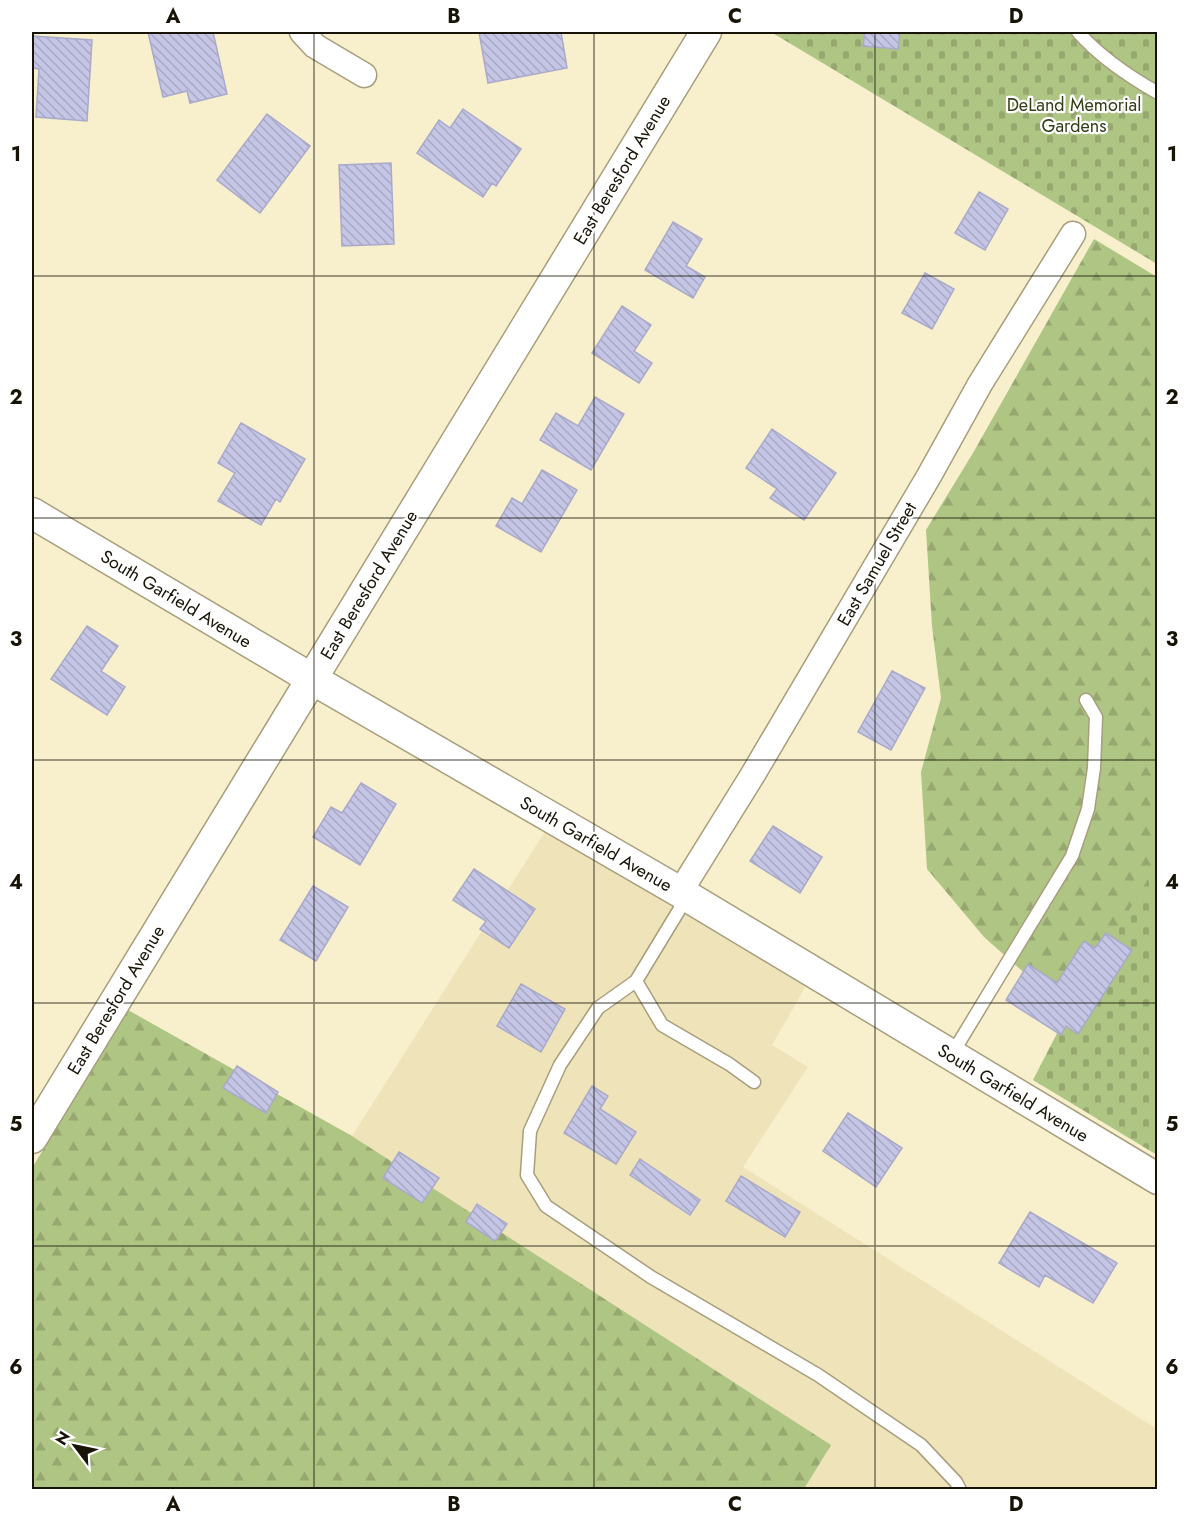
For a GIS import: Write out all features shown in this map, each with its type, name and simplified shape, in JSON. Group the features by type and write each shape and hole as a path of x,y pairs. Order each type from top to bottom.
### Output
{"street":[{"path":"302,32 315,46 364,75"},
{"name":"East Beresford Avenue","path":"32,1138 706,32"},
{"name":"East Samuel Street","path":"683,894 923,486 980,384 1073,234"},
{"name":"South Garfield Avenue","path":"32,513 312,680 683,894 1158,1179"}],"lane":[{"path":"1078,32 1089,44 1129,76 1158,93"},
{"path":"951,1055 1072,856 1088,809 1094,768 1096,717 1086,700"},
{"path":"683,894 636,981 598,1008 560,1065 530,1131 527,1175 546,1206 651,1277 818,1376 921,1445 956,1482 960,1490"},
{"path":"636,981 662,1025 729,1064 754,1082"}],"shaded area":[{"path":"546,830 807,984 772,1045 808,1067 743,1167 1157,1429 1157,1489 804,1489 830,1445 352,1136"}],"green space":[{"name":"DeLand Memorial Gardens","path":"771,32 1157,32 1157,264"},
{"path":"1094,239 1157,277 1158,864 1068,1012 984,937 927,869 921,772 941,698 932,626 926,530 973,453"},
{"path":"1157,864 1157,1155 1033,1080 1068,1012"},
{"path":"128,1010 352,1136 831,1445 804,1489 32,1489 32,1168"}],"building":[{"path":"148,32 213,32 227,94 190,103 187,91 163,97"},
{"path":"479,32 561,32 567,68 488,83"},
{"path":"865,32 900,32 898,49 863,46"},
{"path":"32,36 92,40 87,121 36,117 39,69 32,68"},
{"path":"463,109 521,149 496,186 492,183 483,197 417,153 439,120 450,128"},
{"path":"267,114 310,146 260,213 217,180"},
{"path":"391,163 394,244 342,246 339,165"},
{"path":"979,192 1008,209 985,250 955,233"},
{"path":"673,222 702,239 686,266 705,277 693,298 645,270"},
{"path":"925,273 954,289 932,329 902,313"},
{"path":"622,306 651,325 634,351 652,363 639,383 592,353"},
{"path":"595,397 624,414 591,470 540,440 556,413 578,426"},
{"path":"241,423 305,459 280,502 276,499 261,525 218,501 235,473 218,463"},
{"path":"772,429 836,473 804,520 770,498 777,489 746,468"},
{"path":"542,470 577,490 541,552 496,526 512,498 522,504"},
{"path":"87,626 118,646 101,671 125,687 107,715 51,679"},
{"path":"892,671 925,688 891,750 858,732"},
{"path":"361,783 396,804 360,865 313,837 331,807 342,813"},
{"path":"773,826 822,857 800,893 750,861"},
{"path":"474,869 535,909 509,948 480,929 486,921 453,900"},
{"path":"313,886 348,907 316,961 280,940"},
{"path":"1106,933 1132,950 1078,1034 1066,1026 1061,1035 1006,1000 1028,964 1057,983 1084,941 1095,948"},
{"path":"521,984 565,1009 541,1052 497,1026"},
{"path":"237,1066 278,1092 266,1113 223,1088"},
{"path":"592,1086 608,1096 600,1109 636,1132 616,1164 564,1133"},
{"path":"848,1113 902,1148 876,1187 823,1151"},
{"path":"399,1152 439,1178 422,1203 383,1178"},
{"path":"640,1159 700,1200 690,1215 630,1175"},
{"path":"741,1176 800,1212 785,1237 726,1201"},
{"path":"477,1204 507,1224 495,1241 466,1222"},
{"path":"1030,1212 1117,1263 1093,1303 1045,1275 1039,1287 999,1263"}]}
